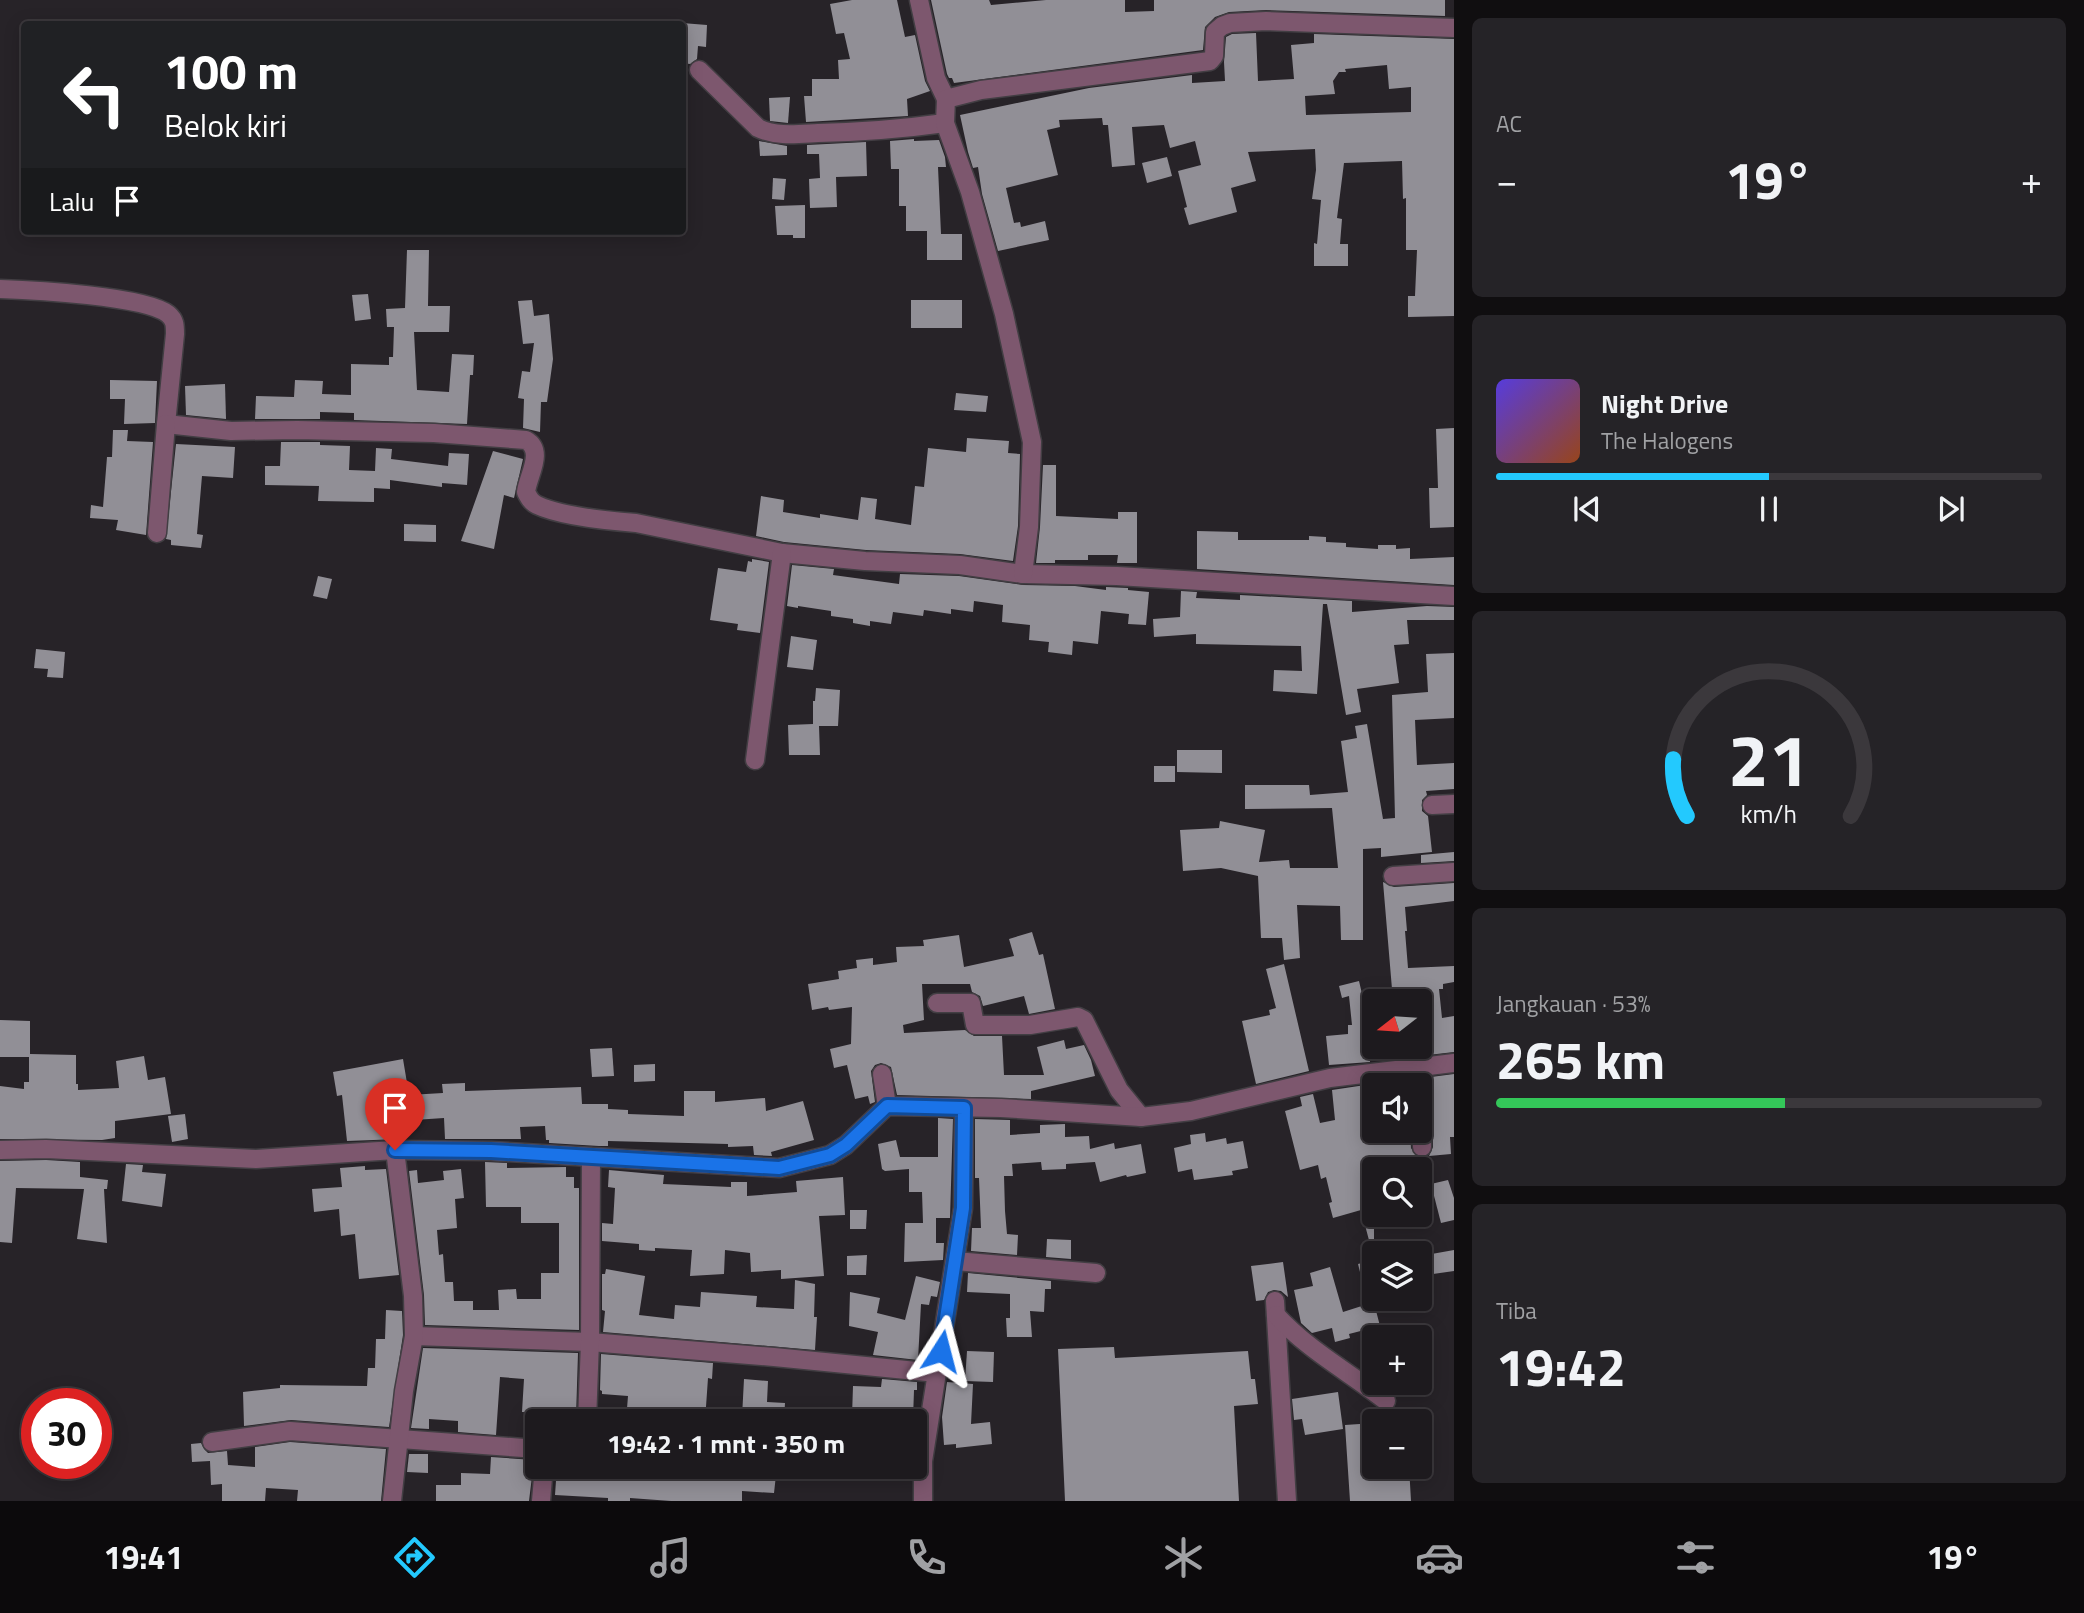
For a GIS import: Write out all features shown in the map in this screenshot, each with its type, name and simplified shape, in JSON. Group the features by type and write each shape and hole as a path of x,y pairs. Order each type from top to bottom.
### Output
{"street":[{"path":"919,0 936,78 946,99 945,123 970,192 1004,314 1032,442 1029,527 1023,574"},
{"path":"946,99 981,90 1076,76 1210,61 1214,56 1215,32 1230,23 1266,21 1454,28"},
{"path":"699,70 758,128 766,132 785,134 883,131 945,123"},
{"path":"0,289 48,291 143,303 170,315 175,322 157,533"},
{"path":"166,424 231,431 434,433 526,440 532,443 536,454 526,492 530,500 537,505 782,553 865,561 960,565 1023,574 1117,576 1454,596"},
{"path":"755,760 782,553"},
{"path":"1432,805 1454,804"},
{"path":"1393,876 1454,872"},
{"path":"937,1003 971,1003 975,1025 1030,1025 1078,1017 1084,1020 1119,1090 1141,1117"},
{"path":"0,1150 46,1149 256,1159 395,1150 491,1151 779,1168 830,1155 846,1145 887,1106 1141,1117 1191,1111 1319,1080 1454,1063"},
{"path":"1419,1067 1422,1147"},
{"path":"883,1074 887,1106"},
{"path":"923,1501 923,1461 963,1208 964,1108"},
{"path":"392,1501 404,1391 414,1336 413,1296 395,1150"},
{"path":"587,1409 591,1157"},
{"path":"955,1261 1096,1273"},
{"path":"1287,1501 1276,1308 1292,1333 1386,1401"},
{"path":"414,1336 590,1342 937,1373"},
{"path":"212,1442 290,1431 525,1448"},
{"path":"541,1501 543,1479"}],"building":[{"path":"852,0 897,0 905,37 915,35 925,81 930,91 907,99 908,116 806,122 804,96 812,96 812,79 839,79 838,60 850,59 844,33 836,34 830,4"},
{"path":"931,0 989,0 991,5 1046,0 1125,0 1125,12 1154,11 1154,0 1445,0 1445,16 1266,10 1229,12 1215,17 1205,27 1203,50 954,83 947,74"},
{"path":"686,23 707,25 706,47 698,46 697,59 686,64"},
{"path":"1256,33 1258,81 1294,79 1291,45 1314,43 1314,34 1454,39 1454,316 1408,317 1408,296 1415,296 1417,250 1406,250 1406,198 1403,199 1402,161 1344,163 1337,218 1342,219 1340,244 1348,244 1348,266 1314,266 1314,243 1317,244 1321,200 1312,199 1316,170 1315,149 1248,152 1256,181 1231,188 1237,212 1189,225 1178,171 1201,165 1195,141 1170,148 1164,125 1132,127 1135,165 1112,167 1108,125 1103,125 1102,118 1059,120 1060,127 1047,130 1058,175 1006,188 1014,223 1020,222 1021,227 1045,221 1049,240 998,251 982,194 978,167 973,168 960,115 1089,88 1192,75 1192,83 1225,81 1226,37 1232,34","holes":["1387,65 1389,89 1411,87 1411,112 1306,115 1305,96 1335,94 1333,81 1339,72 1346,72 1345,69"]},
{"path":"790,97 788,123 770,121 769,98"},
{"path":"939,140 946,167 938,167 941,234 962,234 962,260 927,260 927,231 906,231 906,206 899,206 899,169 891,169 890,141"},
{"path":"759,141 787,146 787,155 760,156"},
{"path":"866,142 867,176 836,177 837,207 810,208 809,179 820,178 819,154 807,154 807,145"},
{"path":"1167,157 1172,176 1147,183 1142,163"},
{"path":"773,178 786,179 784,200 772,199"},
{"path":"805,205 805,238 777,235 775,206"},
{"path":"407,250 429,250 428,306 450,306 449,332 414,332 417,390 449,392 452,354 474,355 467,424 354,420 354,413 320,412 320,419 255,419 256,396 294,397 295,380 323,381 322,394 351,395 351,364 389,365 389,357 393,357 394,327 387,327 386,309 405,308"},
{"path":"368,294 371,319 355,321 352,295"},
{"path":"532,300 534,316 549,314 553,359 547,402 541,402 540,432 523,428 524,399 518,398 522,371 530,372 534,343 523,344 518,301"},
{"path":"911,300 962,300 962,328 911,328"},
{"path":"110,380 157,381 155,423 124,424 125,399 110,399"},
{"path":"225,384 226,419 186,415 185,386"},
{"path":"956,393 988,396 986,412 954,410"},
{"path":"1454,428 1454,527 1430,528 1429,488 1438,488 1436,429"},
{"path":"113,430 128,430 127,441 153,442 146,535 116,530 118,520 90,518 91,505 103,507 107,457 112,457"},
{"path":"967,438 1009,441 1008,453 1020,454 1018,526 1013,561 960,554 866,550 784,542 756,536 761,496 784,500 783,512 858,520 861,497 877,499 875,519 911,525 915,486 924,487 928,448 966,452"},
{"path":"281,442 320,442 320,445 350,446 349,470 375,471 376,448 392,449 391,459 448,466 449,453 469,454 467,485 442,483 442,487 390,480 390,489 374,488 374,502 318,501 319,486 265,485 265,466 280,466"},
{"path":"176,444 235,447 233,478 202,476 197,534 203,535 201,548 171,545 171,540 166,539"},
{"path":"493,451 523,459 514,498 504,495 494,549 461,541"},
{"path":"1043,465 1056,465 1056,516 1118,519 1118,512 1137,512 1137,563 1117,563 1118,555 1088,555 1088,560 1036,563"},
{"path":"404,524 436,525 436,542 404,541"},
{"path":"1197,531 1238,532 1238,540 1309,540 1309,536 1326,537 1326,542 1346,543 1346,547 1378,549 1378,545 1396,545 1396,549 1410,548 1410,559 1454,557 1454,585 1197,569"},
{"path":"752,559 769,562 760,633 737,630 738,624 710,620 718,568 746,572 748,561 752,562"},
{"path":"792,565 834,569 833,575 899,584 900,574 959,576 1023,585 1075,586 1106,590 1106,587 1128,588 1149,592 1146,625 1128,624 1129,614 1101,611 1098,644 1073,641 1072,655 1048,652 1049,642 1029,640 1030,625 1002,622 1003,605 974,601 973,612 951,609 951,614 924,610 923,616 893,612 891,624 870,621 870,626 853,623 853,619 831,616 831,611 787,606"},
{"path":"318,576 332,579 327,599 313,596"},
{"path":"1181,591 1197,592 1196,598 1240,600 1240,595 1352,601 1352,612 1427,606 1454,607 1454,620 1407,620 1409,644 1394,645 1399,683 1357,689 1361,712 1346,715 1327,604 1323,604 1317,694 1273,691 1274,670 1302,671 1301,646 1196,644 1196,634 1154,637 1153,619 1180,617"},
{"path":"791,636 817,640 813,670 787,667"},
{"path":"36,649 65,652 63,678 47,677 48,669 34,668"},
{"path":"1454,653 1454,718 1415,720 1417,765 1454,763 1454,789 1426,791 1427,795 1422,800 1422,811 1428,816 1432,852 1381,857 1381,848 1363,849 1363,940 1341,940 1340,906 1297,905 1300,958 1284,960 1282,938 1261,938 1258,876 1221,868 1183,871 1180,830 1219,828 1220,821 1265,830 1259,862 1289,860 1290,868 1338,868 1332,808 1245,809 1245,785 1309,785 1310,795 1348,792 1341,741 1357,738 1355,726 1367,724 1383,819 1395,818 1392,695 1428,692 1426,654"},
{"path":"816,688 840,690 838,726 819,726 820,755 789,755 788,725 813,724"},
{"path":"1177,750 1222,750 1222,773 1177,772"},
{"path":"1154,766 1175,766 1175,782 1154,782"},
{"path":"1454,852 1454,861 1421,863 1421,855"},
{"path":"1383,882 1394,887 1454,883 1454,901 1405,907 1405,931 1408,968 1454,966 1454,982 1443,984 1443,989 1439,989 1442,1018 1454,1016 1454,1052 1432,1055 1432,989 1392,989"},
{"path":"1032,932 1039,955 1043,954 1055,1009 1029,1014 1024,996 983,1006 980,996 972,992 970,984 922,984 924,1020 903,1025 904,1033 965,1030 974,1036 1002,1036 1004,1075 1044,1075 1037,1047 1064,1040 1066,1049 1084,1045 1095,1076 1031,1091 1031,1099 897,1095 891,1067 881,1063 875,1065 871,1071 875,1102 870,1104 868,1096 855,1099 847,1065 834,1068 830,1049 851,1044 852,1007 812,1010 808,984 839,979 838,971 857,968 856,960 873,958 873,965 897,962 896,947 924,946 923,940 959,935 964,967 1014,956 1009,939"},
{"path":"1284,964 1309,1071 1256,1084 1242,1021 1270,1015 1269,1010 1276,1008 1266,969"},
{"path":"1359,981 1362,994 1362,1059 1370,1059 1370,1062 1329,1065 1326,1036 1348,1034 1348,1025 1352,1025 1349,996 1342,998 1339,986"},
{"path":"0,1020 30,1021 30,1054 76,1055 78,1090 119,1088 116,1061 144,1056 148,1080 165,1077 171,1114 115,1121 115,1138 102,1140 0,1139 0,1086 24,1089 24,1082 29,1082 29,1057 0,1057"},
{"path":"612,1048 614,1076 592,1077 590,1049"},
{"path":"403,1059 409,1095 443,1093 442,1084 465,1083 465,1091 581,1087 582,1104 608,1104 608,1109 628,1110 628,1114 684,1116 684,1091 715,1091 715,1102 765,1098 766,1111 803,1101 814,1140 771,1152 772,1156 754,1155 753,1146 728,1147 728,1144 608,1141 608,1146 599,1146 549,1143 549,1140 546,1140 545,1126 520,1127 521,1139 445,1139 444,1118 399,1121 400,1139 347,1141 342,1095 337,1096 333,1072"},
{"path":"655,1064 655,1081 634,1082 634,1065"},
{"path":"1454,1074 1454,1137 1450,1137 1451,1154 1429,1156 1433,1147 1432,1077"},
{"path":"1362,1086 1362,1143 1411,1143 1417,1157 1362,1157 1362,1214 1361,1210 1333,1218 1326,1177 1321,1179 1318,1165 1300,1170 1285,1111 1302,1106 1300,1097 1313,1094 1320,1123 1335,1120 1332,1090"},
{"path":"185,1114 188,1139 172,1142 168,1116"},
{"path":"938,1118 953,1119 950,1218 936,1218 936,1243 944,1243 943,1260 904,1262 905,1223 923,1223 922,1192 909,1192 909,1169 882,1169 878,1144 896,1140 900,1157 938,1157"},
{"path":"975,1119 1010,1120 1010,1135 1040,1133 1040,1125 1065,1124 1065,1137 1089,1136 1090,1149 1114,1143 1115,1149 1141,1144 1146,1173 1100,1182 1095,1162 1066,1164 1066,1169 1042,1170 1041,1162 1012,1164 1013,1176 1004,1176 1005,1211 1007,1234 1018,1235 1017,1255 971,1251 972,1228 981,1228 979,1178 975,1178"},
{"path":"1205,1133 1206,1142 1226,1138 1227,1144 1243,1141 1248,1168 1232,1171 1233,1175 1194,1180 1192,1169 1178,1172 1174,1148 1191,1144 1190,1135"},
{"path":"0,1161 80,1162 80,1177 108,1180 107,1189 104,1189 107,1243 77,1239 84,1189 16,1188 12,1243 0,1242"},
{"path":"485,1162 507,1163 507,1168 566,1167 566,1177 574,1177 574,1188 579,1188 579,1330 425,1325 424,1295 409,1171 417,1170 418,1183 444,1180 443,1171 461,1169 464,1198 455,1199 457,1228 437,1230 439,1255 443,1254 445,1282 453,1282 454,1301 473,1301 473,1310 499,1310 498,1290 516,1289 517,1299 541,1299 541,1273 559,1273 559,1223 521,1223 521,1207 486,1207"},
{"path":"126,1164 143,1165 142,1172 166,1174 162,1207 122,1201"},
{"path":"365,1166 365,1170 386,1169 399,1275 359,1279 355,1234 341,1236 339,1209 314,1212 312,1189 342,1187 340,1168"},
{"path":"609,1170 664,1175 663,1184 731,1187 731,1182 747,1182 747,1196 797,1192 796,1181 843,1177 845,1215 819,1216 824,1276 781,1279 781,1270 751,1272 750,1253 725,1250 724,1274 690,1276 692,1250 639,1250 639,1244 602,1241 602,1223 613,1224 615,1188 608,1187"},
{"path":"1448,1180 1454,1198 1454,1220 1441,1223 1432,1184"},
{"path":"850,1210 867,1210 866,1229 850,1229"},
{"path":"1366,1227 1374,1227 1374,1241 1369,1241"},
{"path":"1047,1239 1071,1240 1071,1259 1046,1257"},
{"path":"1454,1250 1454,1271 1432,1274 1432,1254"},
{"path":"867,1255 866,1275 847,1275 847,1256"},
{"path":"1283,1262 1288,1297 1281,1291 1274,1290 1268,1292 1264,1300 1256,1301 1251,1266"},
{"path":"1362,1263 1362,1280 1358,1264"},
{"path":"1330,1267 1343,1312 1362,1306 1362,1311 1376,1311 1380,1325 1362,1325 1362,1331 1349,1334 1350,1338 1335,1342 1332,1328 1312,1333 1301,1323 1294,1290 1313,1286 1310,1273"},
{"path":"606,1269 645,1276 639,1315 674,1319 675,1305 700,1307 701,1292 757,1296 756,1307 794,1309 795,1280 815,1284 815,1350 603,1332 605,1311 602,1310 602,1274 605,1274"},
{"path":"968,1273 1051,1281 1051,1289 1045,1289 1044,1312 1030,1311 1032,1337 1007,1337 1006,1318 1010,1318 1010,1294 967,1292"},
{"path":"916,1276 940,1282 937,1297 931,1296 929,1305 921,1304 918,1360 873,1355 878,1332 849,1326 850,1292 880,1298 877,1313 905,1320"},
{"path":"386,1310 402,1311 403,1335 389,1427 291,1420 244,1426 243,1392 280,1388 280,1385 367,1386 368,1368 375,1368 376,1339 385,1339"},
{"path":"1114,1347 1115,1358 1248,1351 1251,1379 1255,1379 1258,1404 1234,1406 1239,1501 1065,1501 1058,1349"},
{"path":"423,1348 578,1353 576,1409 525,1409 525,1412 522,1412 524,1379 500,1377 496,1435 458,1432 458,1421 429,1419 429,1429 411,1428"},
{"path":"967,1351 994,1352 993,1382 965,1381"},
{"path":"601,1354 713,1363 712,1379 708,1378 706,1409 627,1409 628,1396 602,1394"},
{"path":"744,1379 768,1381 767,1402 785,1403 785,1409 742,1409"},
{"path":"882,1379 917,1382 913,1409 852,1409 853,1386 881,1387"},
{"path":"947,1382 973,1384 971,1424 990,1422 992,1444 956,1448 956,1444 944,1445 942,1417"},
{"path":"1338,1392 1343,1429 1305,1435 1302,1419 1294,1420 1292,1399"},
{"path":"1362,1424 1362,1479 1410,1479 1411,1501 1350,1501 1345,1425"},
{"path":"290,1442 386,1449 381,1501 297,1501 298,1490 266,1488 265,1501 222,1501 222,1484 211,1485 210,1461 192,1462 191,1444 201,1443 208,1453 227,1451 228,1465 255,1467 255,1447"},
{"path":"409,1454 428,1454 428,1473 407,1472"},
{"path":"491,1457 525,1459 525,1479 532,1479 529,1501 436,1501 436,1485 461,1485 461,1473 490,1474"},
{"path":"556,1479 776,1479 774,1493 742,1491 742,1501 630,1498 630,1501 608,1501 608,1498 555,1495"}],"route":[{"path":"395,1150 491,1151 779,1168 830,1155 846,1145 887,1106 964,1108 963,1208 941,1351"}]}
